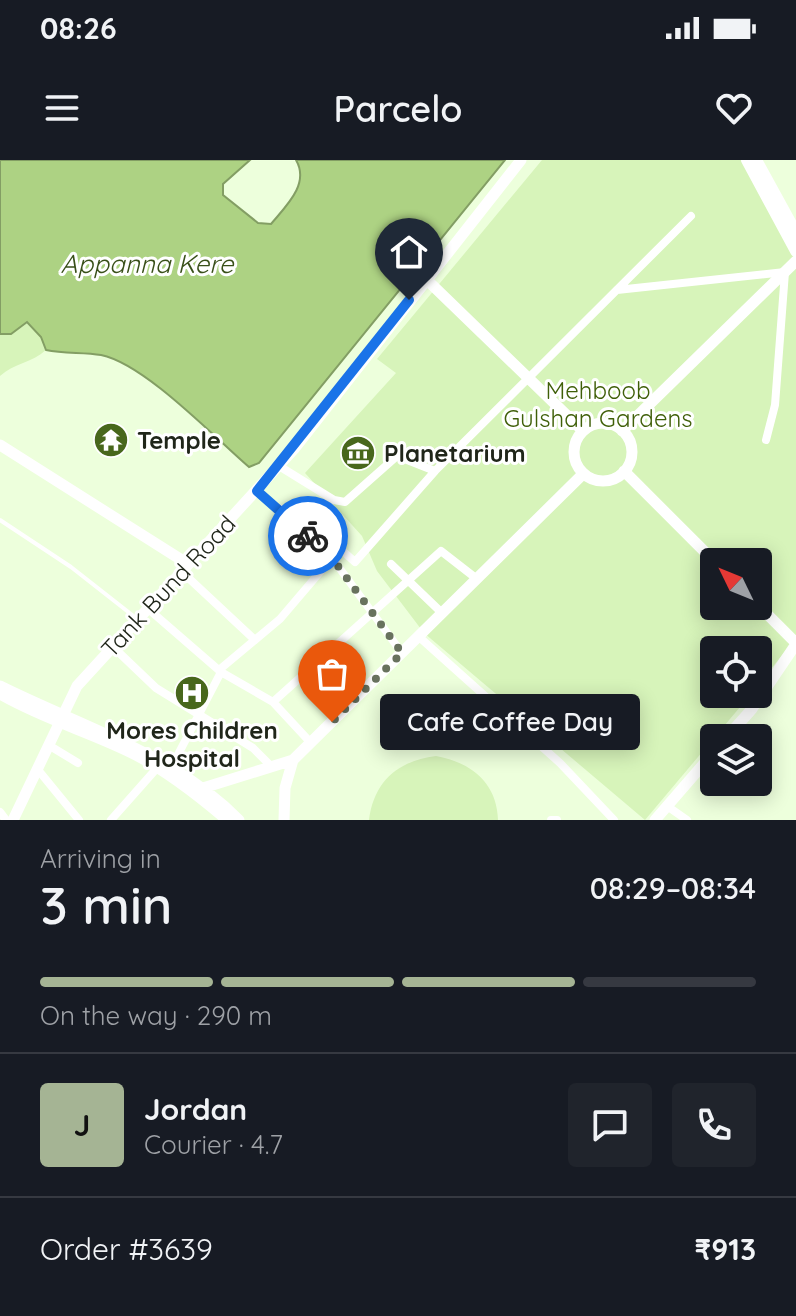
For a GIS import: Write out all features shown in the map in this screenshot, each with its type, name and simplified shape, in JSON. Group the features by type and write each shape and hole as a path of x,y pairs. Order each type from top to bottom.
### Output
{"main road":[{"path":"747,160 796,251"},
{"path":"756,160 796,233"}],"street":[{"name":"Tank Bund Road","path":"13,820 39,771 58,720 77,686 111,645 279,466 521,160"},
{"path":"276,508 299,512 355,562 435,471 691,216"},
{"path":"622,431 796,261"},
{"path":"617,290 785,272"},
{"path":"766,440 775,411 785,272"},
{"path":"426,279 583,431"},
{"path":"606,423 622,431 632,451 624,471 609,481 594,481 583,474 573,453 583,431 606,423"},
{"path":"0,445 185,567 255,640"},
{"path":"279,466 334,500 345,502 397,456 435,471"},
{"path":"624,471 701,548"},
{"path":"203,788 293,760 583,474"},
{"path":"257,491 332,558 402,653"},
{"path":"273,702 371,610 442,550 477,579"},
{"path":"171,768 202,715 220,671 280,619 332,558"},
{"path":"391,564 442,613"},
{"path":"146,607 220,671 273,702 311,743"},
{"path":"739,724 796,644 772,619"},
{"path":"418,636 560,763 614,820"},
{"path":"111,645 156,688 253,748 271,766"},
{"path":"317,661 354,700"},
{"path":"0,686 58,720 138,747 203,788 239,820"},
{"path":"0,694 123,749 157,768 212,815 227,820"},
{"path":"50,746 78,763"},
{"path":"284,820 285,788 293,760"},
{"path":"111,820 157,768"},
{"path":"655,820 700,768"},
{"path":"39,771 79,820"},
{"path":"667,806 687,820"},
{"path":"0,812 6,820"}],"lane":[{"path":"0,520 71,567 136,618"}],"green space":[{"name":"Mehboob Gulshan Gardens","path":"542,160 742,160 796,262 796,638 772,668 772,636 700,636 700,708 739,708 726,724 700,724 700,755 645,820 424,633 377,571 362,536 305,473 396,373 377,359"},
{"path":"27,322 41,337 46,350 0,376 0,334 11,334"},
{"path":"436,756 460,763 479,776 493,795 498,820 369,820 376,794 390,775 410,763"}],"water":[{"name":"Appanna Kere","path":"0,160 250,160 223,184 223,195 258,223 271,224 298,186 300,169 296,160 505,160 259,463 249,467 158,386 119,361 101,355 46,350 41,337 27,322 11,334 0,334"}],"way so far":[{"path":"308,536 332,558 402,653 332,722"}],"place":[{"name":"Temple","path":"111,440"},
{"name":"Planetarium","path":"358,453"},
{"name":"Mores Children Hospital","path":"192,693"},
{"name":"Cafe Coffee Day","path":"332,722"}],"route":[{"path":"308,536 257,491 294,449 409,300"}]}
